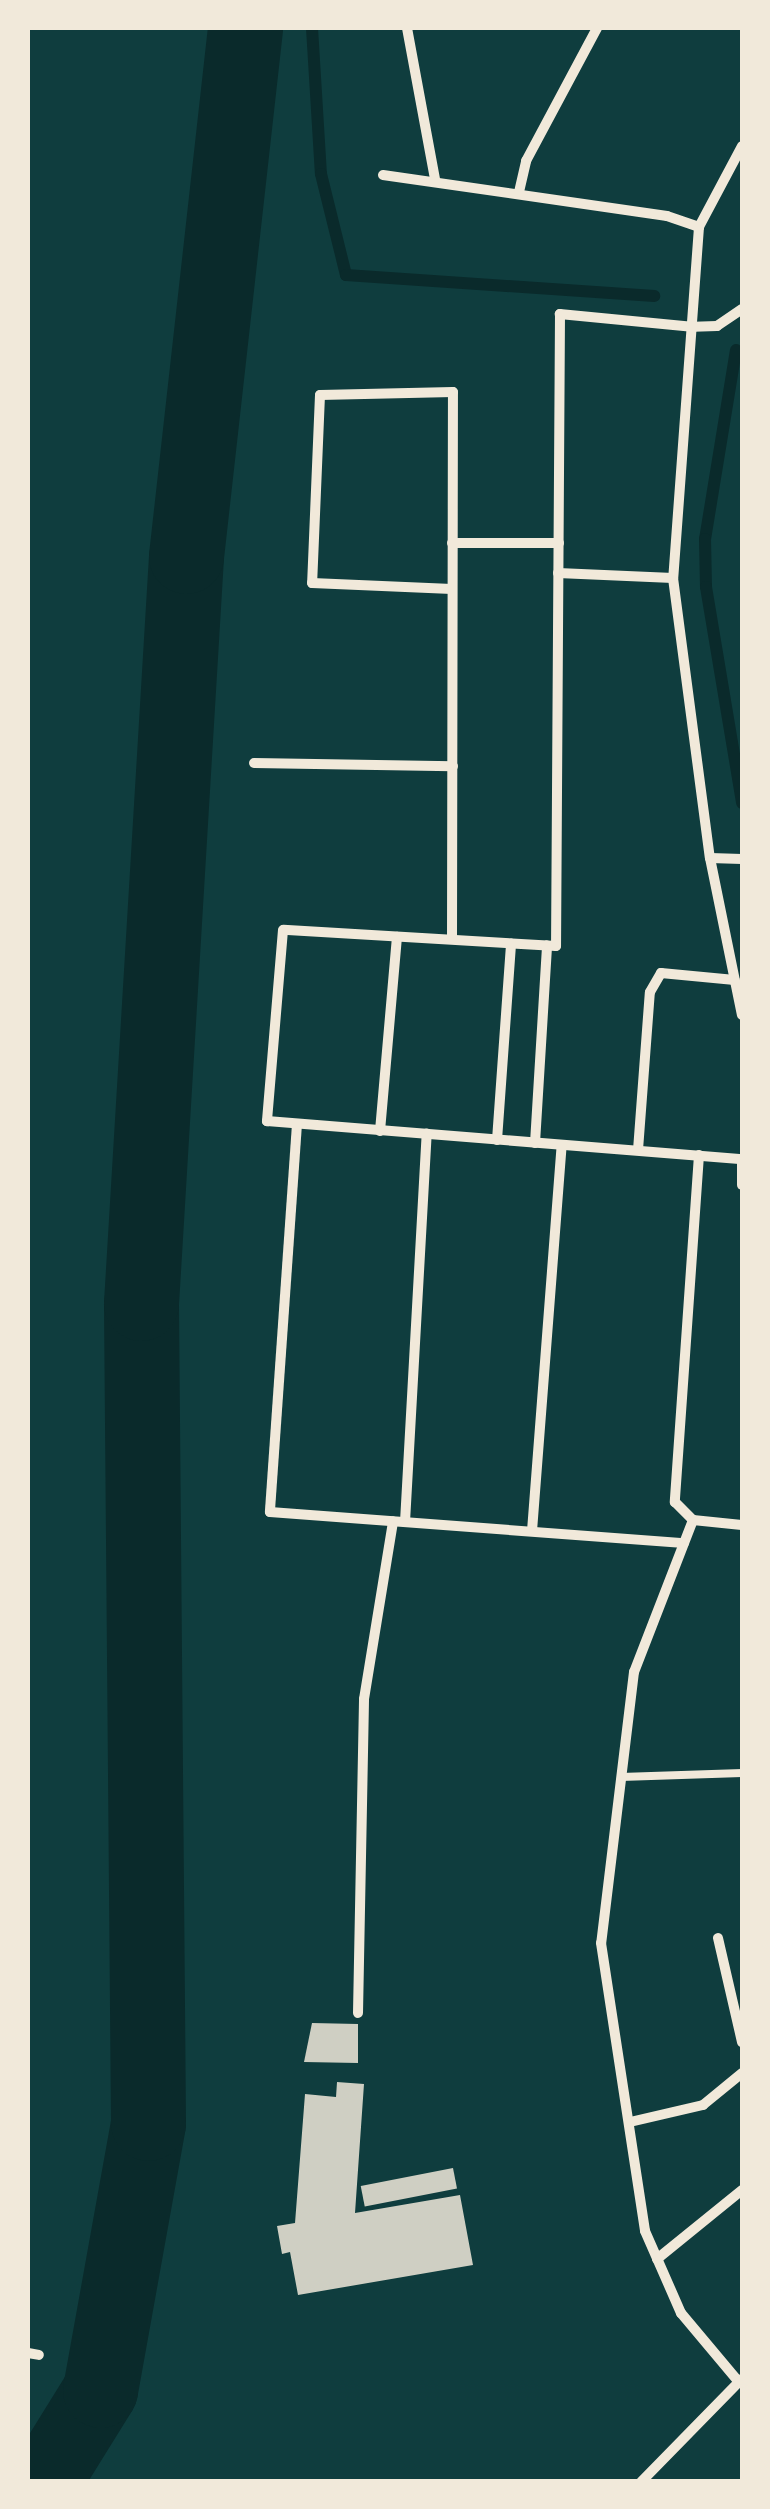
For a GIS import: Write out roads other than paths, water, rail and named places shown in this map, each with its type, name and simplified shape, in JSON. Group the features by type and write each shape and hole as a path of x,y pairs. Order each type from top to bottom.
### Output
{"street":[{"path":"406,28 435,179"},
{"path":"519,192 526,161 597,28"},
{"path":"742,146 699,226 673,578 710,858 742,1015"},
{"path":"383,175 519,192 699,226"},
{"path":"742,309 717,326 694,327 560,314 556,946 282,930 267,1122 742,1159 742,1185"},
{"path":"452,589 312,583 320,395 453,392 452,940"},
{"path":"452,543 559,542"},
{"path":"558,573 673,578"},
{"path":"254,762 452,766"},
{"path":"710,858 742,859"},
{"path":"380,1131 397,937"},
{"path":"497,1140 511,943"},
{"path":"535,1143 547,945"},
{"path":"638,1150 650,992 662,973 735,980"},
{"path":"297,1124 270,1512 684,1543"},
{"path":"358,2012 364,1699 399,1521 427,1134"},
{"path":"532,1532 562,1145"},
{"path":"700,1155 674,1502 693,1520 742,1524"},
{"path":"641,2482 741,2380 681,2313 645,2231 601,1943 634,1672 693,1520"},
{"path":"718,1938 739,1995 742,2042"},
{"path":"630,2122 704,2105 742,2072"},
{"path":"658,2259 742,2190"}],"lane":[{"path":"622,1777 742,1773"}],"waterway":[{"path":"43,2482 100,2390 148,2123 141,1303 186,556 245,28"},
{"path":"312,28 321,174 346,275 654,296"},
{"path":"736,350 705,539 706,587 742,803"}]}
